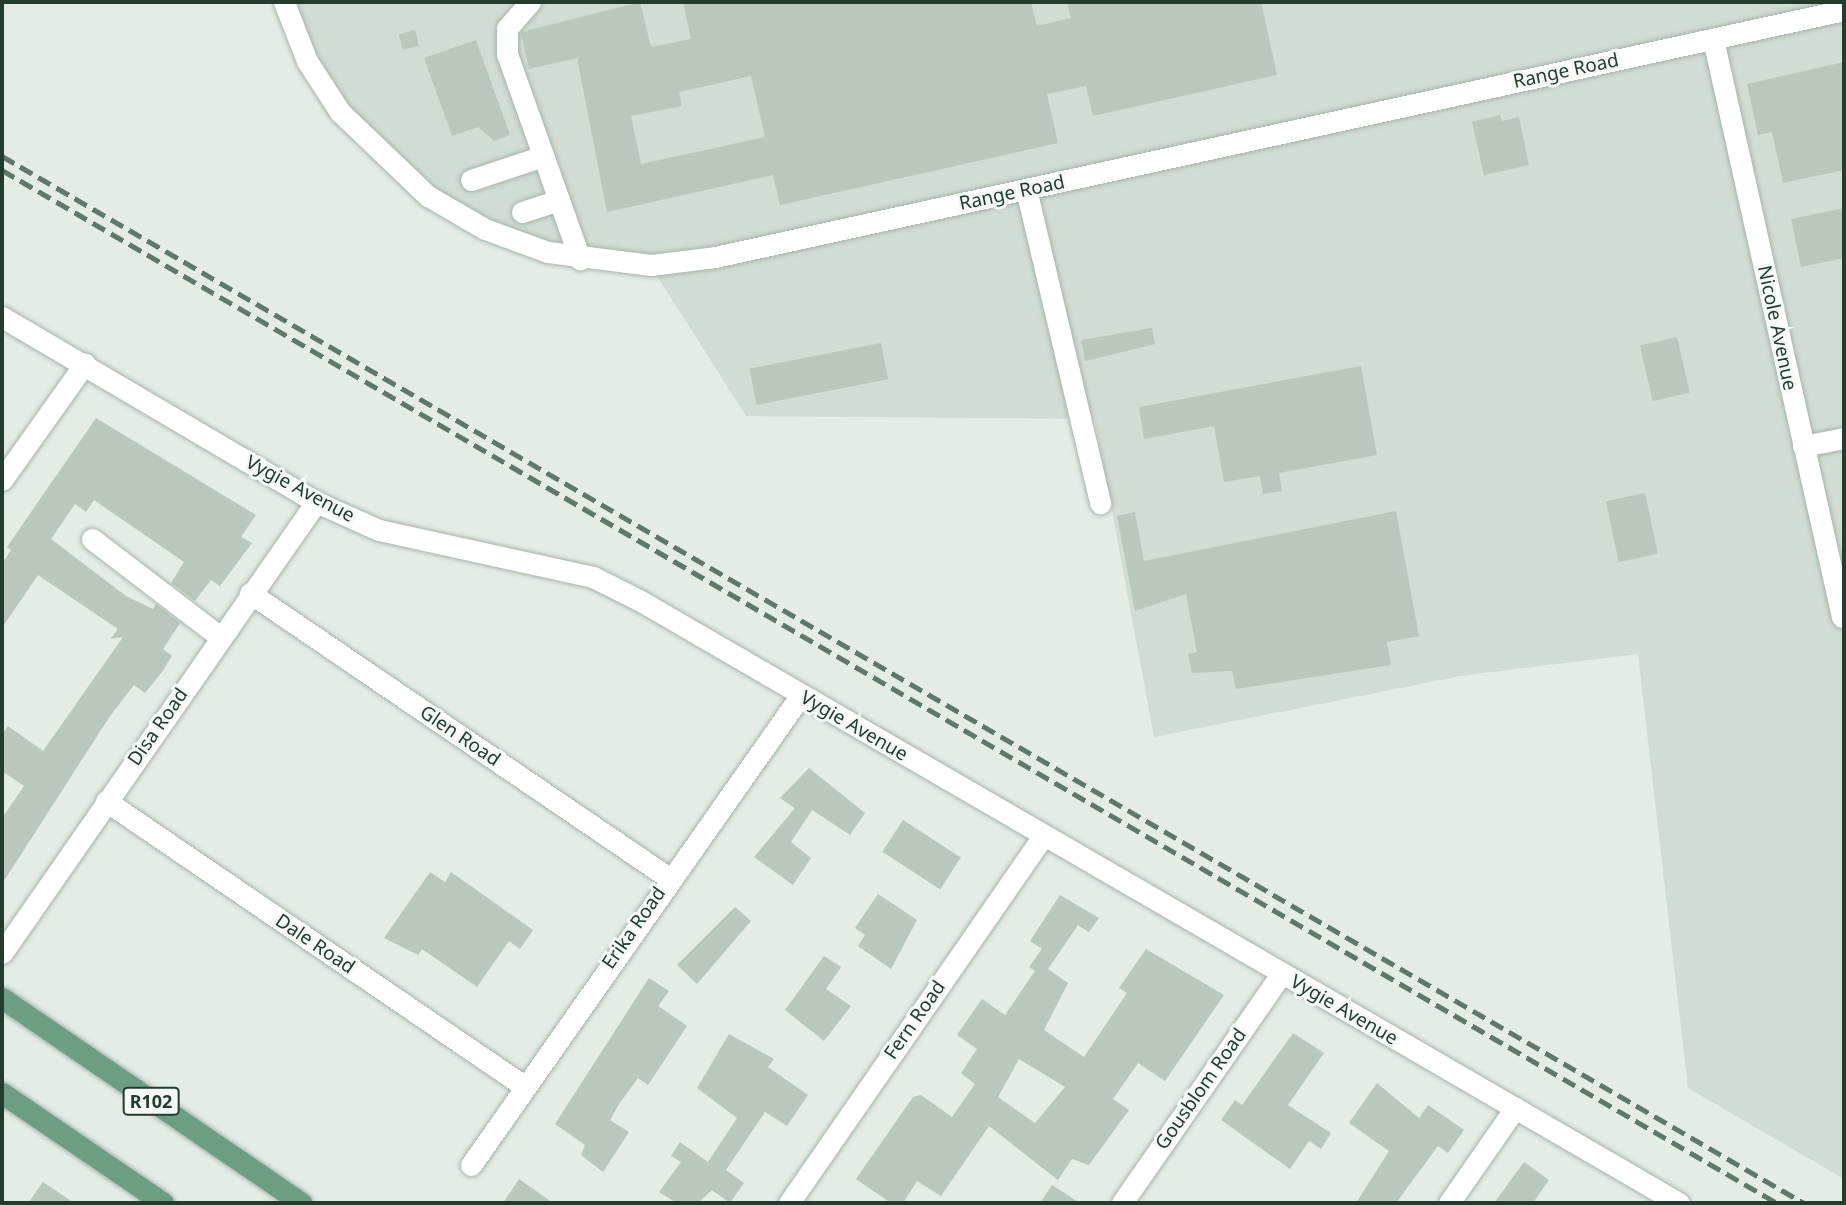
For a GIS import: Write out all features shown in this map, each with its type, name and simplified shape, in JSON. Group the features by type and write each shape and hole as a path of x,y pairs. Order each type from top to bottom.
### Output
{"main road":[{"name":"R102","path":"2,998 301,1203"},
{"path":"2,1093 163,1203"}],"street":[{"name":"Range Road","path":"284,2 322,87 396,171 485,229 580,259 651,265 715,257 1844,10"},
{"path":"530,2 507,28 507,54 580,259"},
{"name":"Nicole Avenue","path":"1713,39 1842,617"},
{"path":"471,180 543,156"},
{"path":"1026,190 1100,503"},
{"path":"522,212 559,200"},
{"name":"Vygie Avenue","path":"2,317 85,363 316,502 379,530 593,577 1679,1203"},
{"path":"2,480 85,363"},
{"path":"1803,446 1844,438"},
{"name":"Disa Road","path":"2,953 250,593 316,502"},
{"path":"92,539 220,637"},
{"name":"Glen Road","path":"250,593 669,878"},
{"name":"Erika Road","path":"471,1165 669,878 801,695"},
{"name":"Dale Road","path":"106,801 524,1086"},
{"name":"Fern Road","path":"789,1203 1042,837"},
{"name":"Gousblom Road","path":"1122,1203 1281,974"},
{"path":"1449,1203 1515,1108"}],"shaded area":[{"path":"277,2 1844,2 1844,1179 1688,1088 1638,654 1460,676 1154,737 1095,419 746,416 652,268 557,257 386,166"}],"building":[{"path":"640,2 651,47 691,39 683,2 1031,2 1037,26 1071,18 1067,2 1261,2 1277,75 1093,116 1086,86 1047,94 1058,143 780,205 773,175 607,212 577,58 529,69 521,32","holes":["751,76 765,137 641,164 631,116 682,106 679,92"]},
{"path":"415,30 419,45 403,50 399,34"},
{"path":"476,40 510,135 494,141 478,127 452,136 424,58"},
{"path":"1844,62 1844,170 1783,183 1772,132 1758,135 1747,84"},
{"path":"1500,115 1502,121 1519,117 1529,165 1484,175 1472,122"},
{"path":"1844,208 1844,258 1801,267 1791,219"},
{"path":"1152,328 1155,344 1085,361 1081,340"},
{"path":"1677,337 1690,393 1653,401 1640,346"},
{"path":"881,343 888,379 757,405 749,369"},
{"path":"1361,366 1377,455 1279,473 1282,491 1263,494 1260,476 1224,482 1214,426 1144,439 1139,407"},
{"path":"96,418 256,515 241,537 252,543 220,586 211,580 195,601 171,583 184,562 94,500 86,512 75,504 51,539 126,596 153,609 156,604 180,623 163,649 172,656 162,672 145,693 134,685 110,716 2,884 2,818 24,786 2,771 2,735 8,726 43,751 123,637 110,639 118,629 38,575 2,628 2,564 11,550 7,547"},
{"path":"1645,493 1658,554 1619,562 1606,501"},
{"path":"1396,511 1419,636 1387,642 1391,665 1236,689 1232,671 1192,673 1188,654 1197,652 1186,594 1135,611 1117,516 1135,512 1144,561"},
{"path":"809,768 865,813 850,835 812,810 791,842 811,858 793,885 754,857 795,808 780,798"},
{"path":"903,820 961,858 940,889 882,852"},
{"path":"430,872 445,882 451,872 533,930 520,949 509,941 477,987 422,949 418,955 384,938"},
{"path":"878,894 917,920 891,969 858,946 865,935 855,928"},
{"path":"1060,895 1099,918 1089,932 1078,925 1048,969 1068,983 1044,1030 1084,1057 1127,993 1119,988 1146,949 1224,995 1165,1081 1138,1063 1113,1099 1129,1110 1089,1165 1072,1159 1058,1180 989,1126 941,1196 917,1181 903,1203 891,1203 856,1179 913,1097 921,1095 952,1117 975,1084 961,1073 977,1049 957,1035 982,999 1005,1015 1035,971 1029,967 1042,949 1030,941","holes":["1019,1059 1065,1087 1035,1123 998,1097"]},
{"path":"735,907 751,921 697,984 677,965"},
{"path":"824,956 841,967 826,989 851,1006 824,1041 785,1010"},
{"path":"649,978 669,991 658,1006 687,1026 648,1085 638,1078 619,1104 610,1120 629,1132 603,1172 581,1155 585,1145 555,1124"},
{"path":"1293,1033 1324,1053 1288,1105 1331,1133 1321,1149 1309,1141 1290,1169 1221,1120 1235,1100 1242,1105"},
{"path":"729,1034 774,1059 768,1067 808,1095 787,1126 765,1112 726,1170 744,1183 730,1203 712,1190 698,1203 677,1203 659,1192 681,1162 671,1156 680,1142 708,1162 737,1118 697,1088"},
{"path":"1377,1083 1419,1118 1428,1105 1464,1130 1448,1153 1438,1146 1396,1203 1356,1203 1389,1151 1349,1123"},
{"path":"1524,1162 1549,1180 1533,1203 1494,1203"},
{"path":"519,1179 553,1203 503,1203"},
{"path":"43,1182 74,1203 28,1203"},
{"path":"1052,1185 1080,1203 1040,1203"}],"railway":[{"path":"2,156 1804,1203"},
{"path":"2,170 1777,1203"}]}
